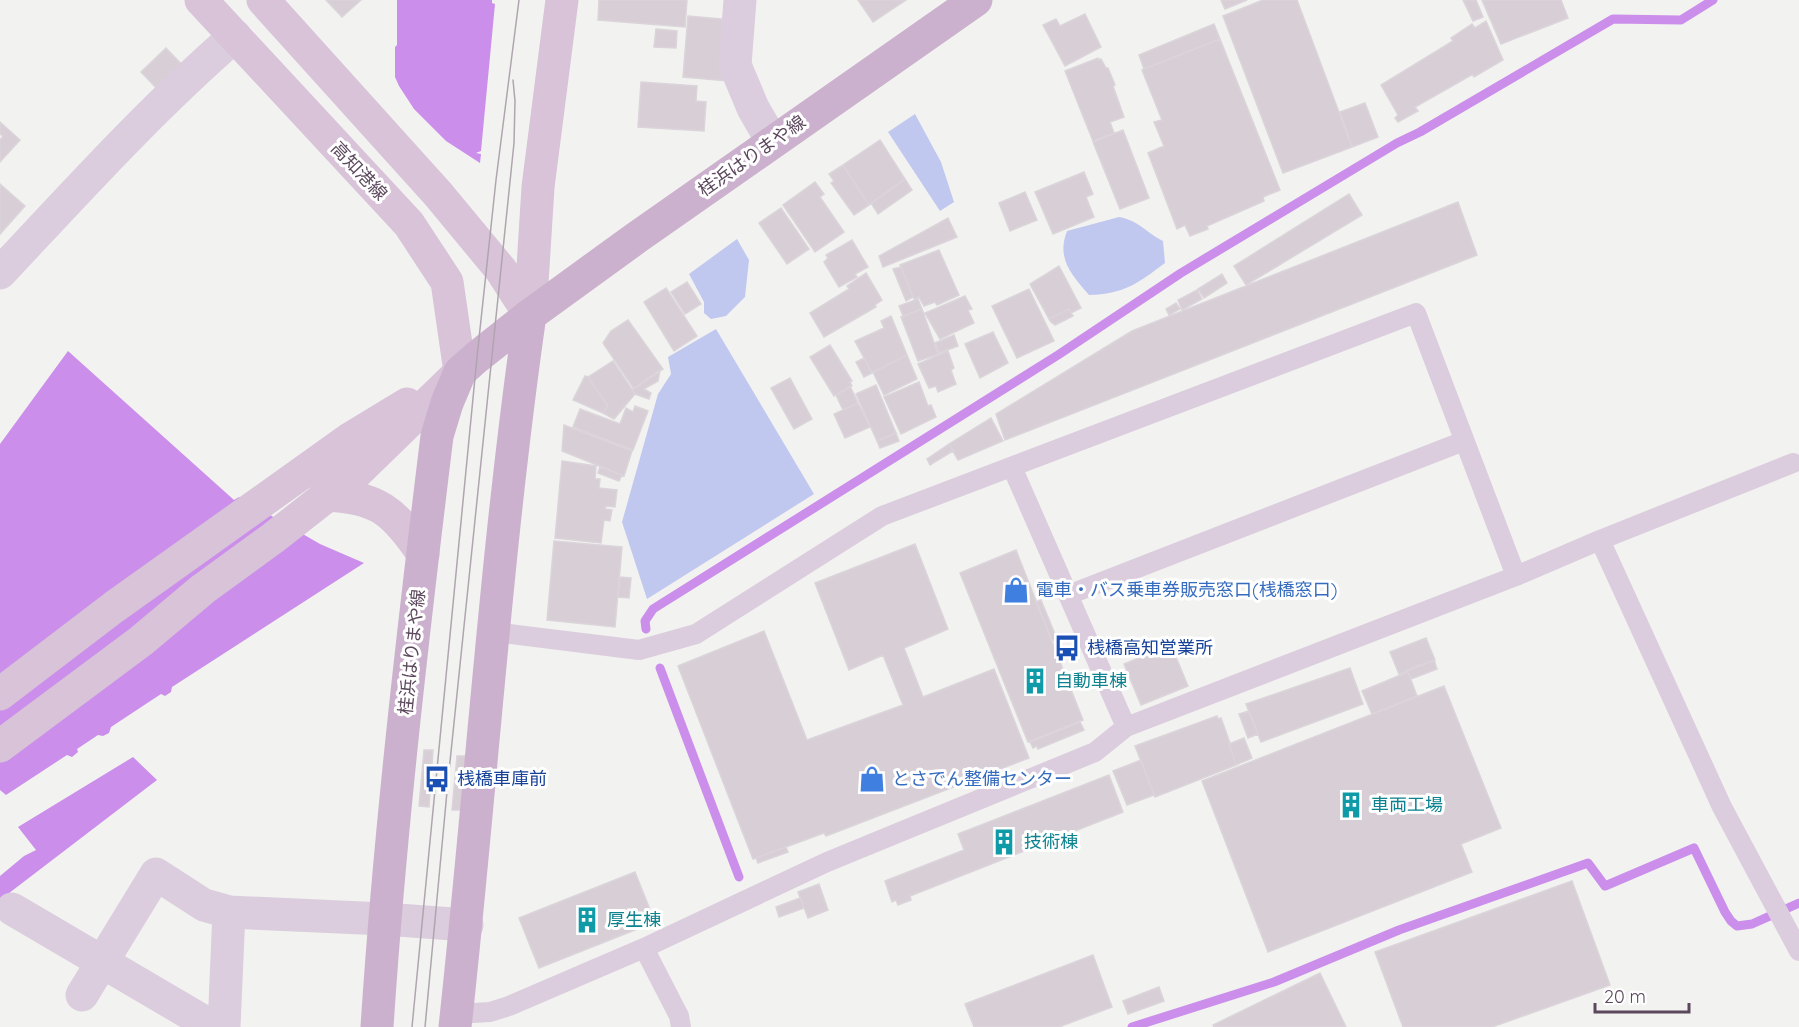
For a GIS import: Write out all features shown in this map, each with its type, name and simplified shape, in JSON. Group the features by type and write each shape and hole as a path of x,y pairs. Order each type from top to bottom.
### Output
{"main road":[{"name":"桂浜はりまや線","path":"377,1027 384,919 437,436 460,372 530,315 772,141 976,0"},
{"path":"456,1021 516,407 530,315"}],"street":[{"name":"高知港線","path":"201,0 409,224 431,255 447,282 460,372"},
{"path":"263,0 438,194 501,270 530,315"},
{"path":"530,315 538,188 562,0"},
{"path":"740,0 735,65 753,108 772,141"},
{"path":"0,273 205,62 235,36"},
{"path":"0,746 141,641 203,589 273,538 356,472 460,372"},
{"path":"0,694 114,607 351,438 460,372"},
{"path":"325,495 356,498 378,505 394,516 423,554"},
{"path":"82,995 156,874 204,905 229,912 466,924"},
{"path":"12,909 213,1027"},
{"path":"224,1027 229,912"}],"lane":[{"path":"494,632 639,651 696,634 882,516 1416,313 1516,576"},
{"path":"1068,595 1464,441"},
{"path":"456,1021 509,1006 644,948 827,862 1095,752 1126,727 1516,576 1793,463"},
{"path":"1012,467 1126,727"},
{"path":"1600,540 1722,807 1799,951"},
{"path":"644,948 679,1016 681,1027"}],"shaded area":[{"path":"397,0 492,0 495,4 481,151 476,153 481,154 480,163 446,141 414,109 399,86 395,77"},
{"path":"915,114 941,162 954,202 940,211 888,132"},
{"path":"1119,217 1137,224 1163,241 1165,263 1130,287 1112,293 1089,295 1072,273 1065,258 1063,250 1067,231"},
{"path":"737,239 749,260 745,297 726,316 711,319 704,313 704,302 689,274"},
{"path":"716,329 814,494 647,599 622,522 658,394 671,374 668,357"},
{"path":"68,351 234,500 239,497 320,544 364,563 172,687 171,692 165,696 161,694 111,727 109,733 103,736 98,735 77,749 78,752 72,757 67,755 6,795 0,790 0,444"},
{"path":"133,757 157,780 0,900 0,876 24,856 36,850 18,827"}],"building":[{"path":"326,0 361,0 342,17"},
{"path":"599,0 687,0 685,27 598,20"},
{"path":"858,0 906,0 873,22"},
{"path":"1221,0 1247,0 1225,9"},
{"path":"1263,0 1297,0 1352,147 1283,173 1223,16"},
{"path":"1463,0 1476,0 1483,17 1473,21"},
{"path":"1482,0 1561,0 1568,18 1501,44"},
{"path":"1085,14 1101,47 1065,66 1043,25 1056,19 1060,26"},
{"path":"688,16 732,20 728,81 683,77"},
{"path":"1486,21 1503,60 1415,107 1418,111 1398,122 1395,118 1398,115 1381,85 1453,41 1451,38 1472,24 1475,28"},
{"path":"1214,24 1220,39 1144,69 1139,55"},
{"path":"656,29 677,31 676,48 654,47"},
{"path":"1220,39 1280,190 1263,197 1264,201 1190,236 1185,225 1177,229 1148,153 1164,146 1154,122 1162,120 1142,70"},
{"path":"166,48 188,71 163,95 141,72"},
{"path":"1098,58 1108,68 1124,117 1110,122 1114,133 1093,141 1065,71"},
{"path":"641,82 697,86 696,101 706,102 704,131 638,127"},
{"path":"1365,103 1378,137 1352,147 1340,112"},
{"path":"0,122 20,140 0,162 0,140 3,136 0,134"},
{"path":"1123,130 1149,198 1120,209 1093,142"},
{"path":"880,140 905,179 869,205 843,165"},
{"path":"843,165 869,205 854,215 831,183 834,181 829,174"},
{"path":"1084,172 1093,194 1086,197 1094,217 1053,234 1035,192"},
{"path":"905,179 912,190 878,214 871,203"},
{"path":"815,182 824,194 820,197 844,232 815,252 783,205"},
{"path":"0,184 25,206 0,234"},
{"path":"1025,192 1037,220 1010,231 999,203"},
{"path":"1349,194 1362,215 1246,285 1234,266"},
{"path":"1458,202 1477,255 1005,440 996,414 1132,331"},
{"path":"781,208 809,249 787,264 759,223"},
{"path":"948,218 957,237 883,267 879,256"},
{"path":"852,240 868,267 855,274 857,277 839,287 824,262 828,258 826,255"},
{"path":"939,250 959,295 937,305 935,302 924,306 919,297 914,299 900,265"},
{"path":"1059,266 1081,308 1071,313 1069,309 1049,319 1030,284"},
{"path":"901,267 913,297 906,301 893,269"},
{"path":"866,273 882,300 875,305 876,307 824,337 810,313 849,289 847,286"},
{"path":"1222,274 1227,283 1204,298 1198,289"},
{"path":"687,282 701,304 685,314 671,292"},
{"path":"666,288 697,336 674,351 644,302"},
{"path":"1029,289 1054,341 1017,358 992,306"},
{"path":"1197,290 1202,299 1182,310 1178,300"},
{"path":"965,296 972,309 968,310 974,323 940,339 925,313"},
{"path":"918,299 922,309 903,316 899,306"},
{"path":"1176,303 1180,309 1169,315 1166,309"},
{"path":"922,309 938,354 918,361 901,317"},
{"path":"1069,309 1073,316 1055,325 1049,319"},
{"path":"891,316 907,355 872,373 855,341 884,328 881,321"},
{"path":"628,320 663,369 634,389 603,343 611,331"},
{"path":"993,332 1008,363 980,378 965,344"},
{"path":"954,335 958,346 939,353 935,343"},
{"path":"830,345 852,381 850,382 852,386 834,396 810,357"},
{"path":"948,351 954,368 951,370 956,384 938,392 936,386 929,388 918,364"},
{"path":"907,355 917,379 884,395 873,372"},
{"path":"864,358 872,373 864,377 856,362"},
{"path":"613,361 635,394 614,419 603,413 608,406 588,377"},
{"path":"660,370 658,381 644,389 651,393 649,399 635,394 632,390"},
{"path":"585,376 608,406 603,413 573,400"},
{"path":"790,378 812,419 794,429 771,388"},
{"path":"919,382 928,406 931,405 936,417 901,434 884,397"},
{"path":"876,385 896,433 877,441 856,394"},
{"path":"850,386 858,403 843,410 836,395"},
{"path":"858,403 870,427 845,438 834,414"},
{"path":"635,406 648,411 633,450 573,427 580,409 620,424 626,408 633,412"},
{"path":"991,418 1003,441 958,460 949,444"},
{"path":"564,425 632,451 624,476 562,451"},
{"path":"896,433 899,441 880,448 877,441"},
{"path":"949,444 953,451 930,465 927,459"},
{"path":"562,461 596,466 595,479 600,479 599,488 617,490 615,507 606,506 605,509 612,510 610,521 604,520 601,543 555,538"},
{"path":"600,467 622,475 619,481 598,473"},
{"path":"554,541 622,547 615,627 547,620"},
{"path":"915,544 948,629 904,648 923,697 994,669 1029,758 826,836 824,833 753,859 678,666 764,631 807,740 903,705 883,655 849,670 815,583"},
{"name":"自動車棟","path":"1016,550 1083,720 1028,742 960,573"},
{"path":"620,577 631,578 629,598 618,597"},
{"path":"1041,600 1057,639 1052,641 1036,602"},
{"path":"1426,638 1435,660 1399,674 1390,652"},
{"path":"1171,645 1188,686 1141,705 1124,664"},
{"path":"1434,660 1437,669 1411,679 1407,670"},
{"path":"1350,668 1363,704 1261,742 1246,704"},
{"path":"1408,672 1417,696 1372,714 1362,691"},
{"name":"車両工場","path":"1444,686 1501,828 1461,844 1472,872 1268,952 1202,781"},
{"path":"1249,711 1258,734 1248,738 1239,714"},
{"path":"1217,716 1218,719 1221,718 1236,765 1155,797 1135,746"},
{"path":"1080,722 1084,730 1038,749 1037,746 1033,748 1030,742"},
{"path":"1244,738 1252,758 1236,765 1229,744"},
{"path":"424,750 433,750 429,807 419,806"},
{"path":"457,756 466,756 461,810 452,810"},
{"path":"1141,760 1154,795 1127,805 1113,771"},
{"name":"技術棟","path":"1109,775 1123,812 910,896 911,900 898,905 896,900 892,902 885,881 964,850 958,834"},
{"path":"786,847 788,852 758,863 756,858"},
{"name":"厚生棟","path":"635,872 655,922 539,968 519,918"},
{"path":"1572,881 1610,985 1492,1027 1403,1027 1375,952"},
{"path":"819,884 828,910 808,918 798,892"},
{"path":"800,898 804,908 779,917 776,907"},
{"path":"1093,955 1112,1007 1059,1027 974,1027 965,1004"},
{"path":"1320,973 1346,1027 1214,1027 1213,1025"},
{"path":"1159,987 1164,1001 1128,1014 1123,1001"}],"waterway":[{"path":"646,629 645,621 653,609 1058,355 1181,273 1397,143 1420,132 1613,19 1681,20 1713,0"},
{"path":"660,668 739,877"},
{"path":"1132,1027 1274,982 1399,930 1588,863 1605,886 1694,848 1725,912 1737,926 1752,924 1799,903"}],"tram line":[{"path":"412,1027 477,357 496,180 519,0"},
{"path":"425,1027 514,143 513,80"}],"place":[{"name":"電車・バス乗車券販売窓口(桟橋窓口)","path":"1016,590"},
{"name":"桟橋高知営業所","path":"1067,648"},
{"name":"自動車棟","path":"1035,681"},
{"name":"桟橋車庫前","path":"437,779"},
{"name":"とさでん整備センター","path":"872,779"},
{"name":"車両工場","path":"1351,805"},
{"name":"技術棟","path":"1004,842"},
{"name":"厚生棟","path":"587,920"}]}
